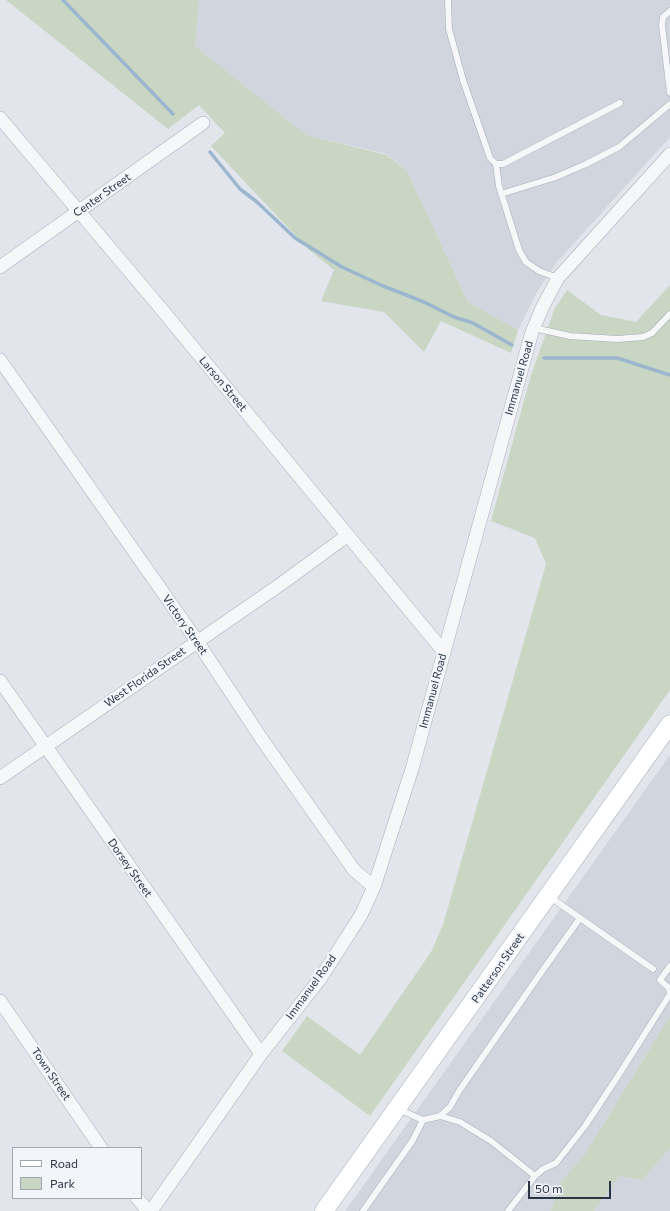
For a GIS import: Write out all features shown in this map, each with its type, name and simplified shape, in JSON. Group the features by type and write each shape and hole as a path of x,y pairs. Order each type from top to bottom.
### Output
{"main road":[{"name":"Patterson Street","path":"324,1211 670,725"}],"street":[{"name":"Larson Street","path":"0,118 80,211 444,652"},
{"name":"Center Street","path":"0,267 203,124"},
{"name":"Immanuel Road","path":"150,1211 261,1054 320,979 361,915 374,887 412,769 534,328 543,306 558,278 670,154"},
{"name":"Victory Street","path":"0,360 197,641 260,738 354,870 374,887"},
{"name":"West Florida Street","path":"0,778 281,584 348,535"},
{"name":"Dorsey Street","path":"0,681 261,1054"},
{"name":"Town Street","path":"0,1001 100,1147"},
{"path":"138,1199 150,1211"}],"lane":[{"path":"448,0 449,29 462,80 490,158 496,164 501,194 518,250 526,262 539,271 558,278"},
{"path":"670,11 663,17 662,25 670,93"},
{"path":"496,164 503,164 620,103"},
{"path":"501,194 556,177 619,147 670,104"},
{"path":"534,328 570,336 617,339 643,337 652,332 670,314"},
{"path":"549,896 653,969"},
{"path":"397,1109 423,1120 440,1116 450,1107 459,1091 529,989 580,918"},
{"path":"508,1211 535,1176 543,1169 556,1163 585,1126 670,994 669,988 660,980 670,966"},
{"path":"440,1116 460,1122 491,1141 535,1176"},
{"path":"363,1211 413,1140 423,1120"}],"shaded area":[{"path":"199,0 670,0 670,137 557,262 537,292 518,330 468,302 407,171 387,154 306,135 195,46"},
{"path":"670,755 670,1016 585,1154 560,1183 551,1211 345,1211"},
{"path":"670,1148 670,1211 594,1211 619,1176 642,1180"}],"green space":[{"path":"6,0 199,0 195,46 306,135 387,155 407,171 468,302 518,330 511,353 441,321 424,352 384,312 321,301 334,270 309,250 211,146 225,133 199,105 168,129"},
{"path":"670,285 670,690 370,1116 282,1051 307,1016 360,1055 431,952 443,925 546,564 535,538 491,521 531,375 555,308 567,290 601,315 636,322"},
{"path":"670,1016 670,1148 642,1180 619,1176 594,1211 551,1211 560,1183 585,1154"}],"waterway":[{"path":"63,0 173,114"},
{"path":"210,152 240,189 257,202 295,238 342,267 383,286 424,302 454,317 473,323 512,345"},
{"path":"544,358 617,358 670,375"}]}
